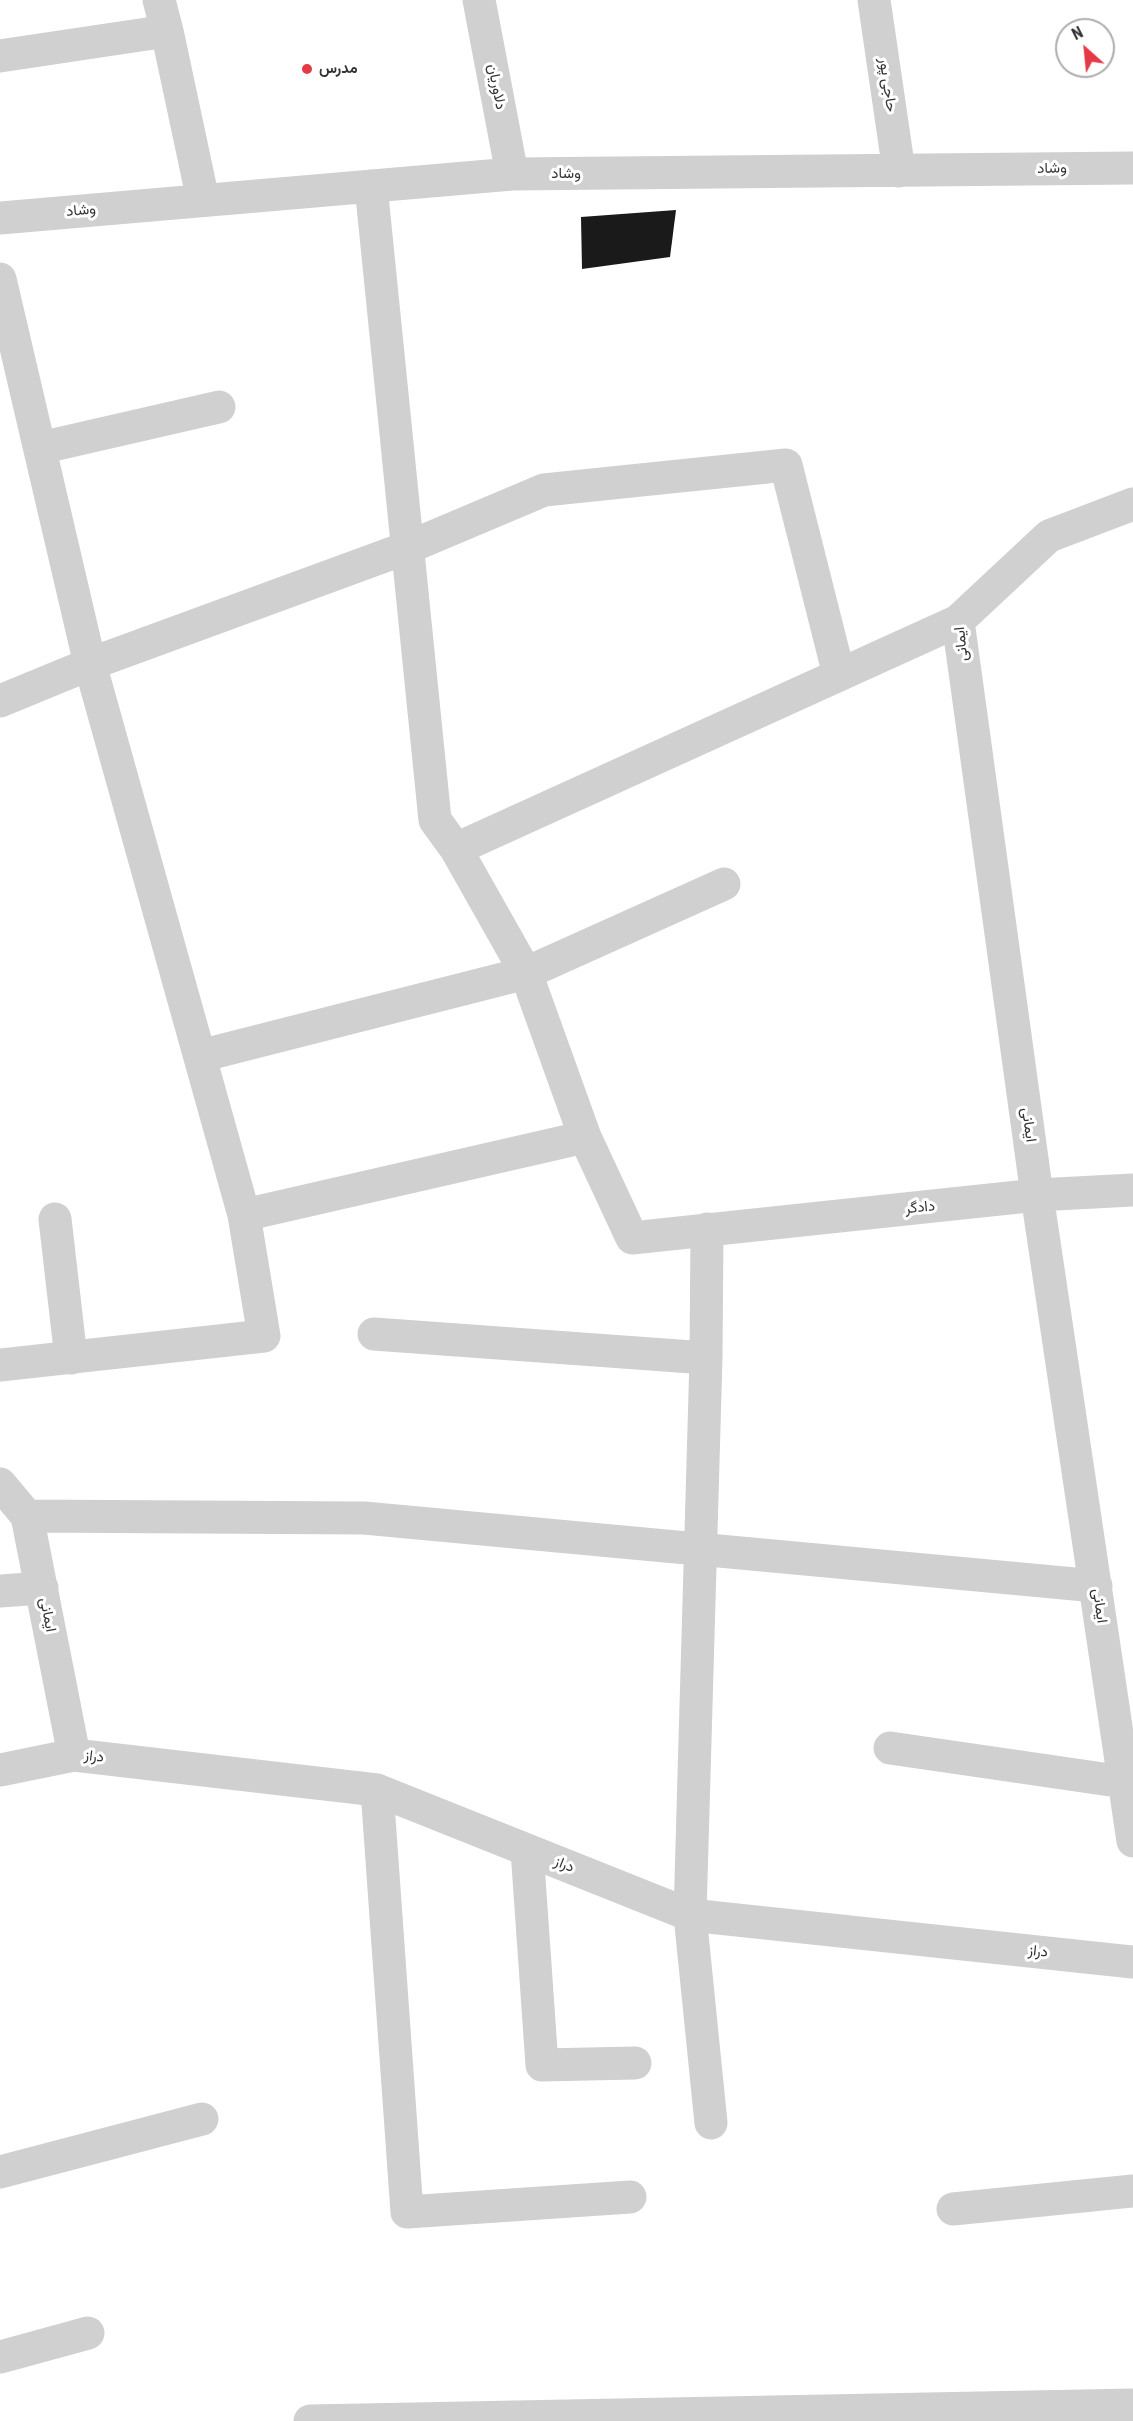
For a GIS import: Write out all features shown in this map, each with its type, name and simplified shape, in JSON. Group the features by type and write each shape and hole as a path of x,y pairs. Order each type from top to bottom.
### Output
{"street":[{"path":"159,0 203,200"},
{"name":"دلاوریان","path":"479,0 512,174"},
{"name":"حاجی پور","path":"874,0 899,171"},
{"path":"0,56 167,31"},
{"name":"وشاد","path":"0,218 512,174 1133,168"},
{"path":"244,1215 585,1137 526,973 456,849 435,820 371,186"},
{"path":"0,279 13,398 40,448 90,664 244,1215 264,1336 0,1365"},
{"path":"40,448 219,407"},
{"path":"0,701 90,664 409,547 544,490 786,465 839,675"},
{"name":"ایمانی","path":"1133,504 1049,536 958,621 1037,1195 1096,1586 1125,1736 1124,1782 1133,1841"},
{"path":"456,849 958,621"},
{"path":"200,1056 526,973 724,884"},
{"name":"دادگر","path":"585,1137 632,1238 1037,1195 1133,1190"},
{"path":"55,1219 71,1358"},
{"path":"707,1229 706,1358 690,1915 711,2123"},
{"path":"374,1334 706,1358"},
{"name":"ایمانی","path":"0,1484 27,1516 74,1755"},
{"path":"27,1516 364,1518 1096,1586"},
{"path":"0,1591 42,1588"},
{"path":"890,1748 1124,1782"},
{"name":"دراز","path":"0,1770 74,1755 377,1790 690,1915 1133,1962"},
{"path":"377,1790 407,2212 630,2198"},
{"path":"527,1850 542,2065 634,2063"},
{"path":"0,2172 202,2119"},
{"path":"953,2209 1133,2191"},
{"path":"0,2357 88,2333"},
{"path":"310,2421 987,2414 1133,2405"}],"building":[{"path":"676,210 670,257 582,269 581,217"}],"place":[{"name":"مدرس","path":"307,69"}]}
